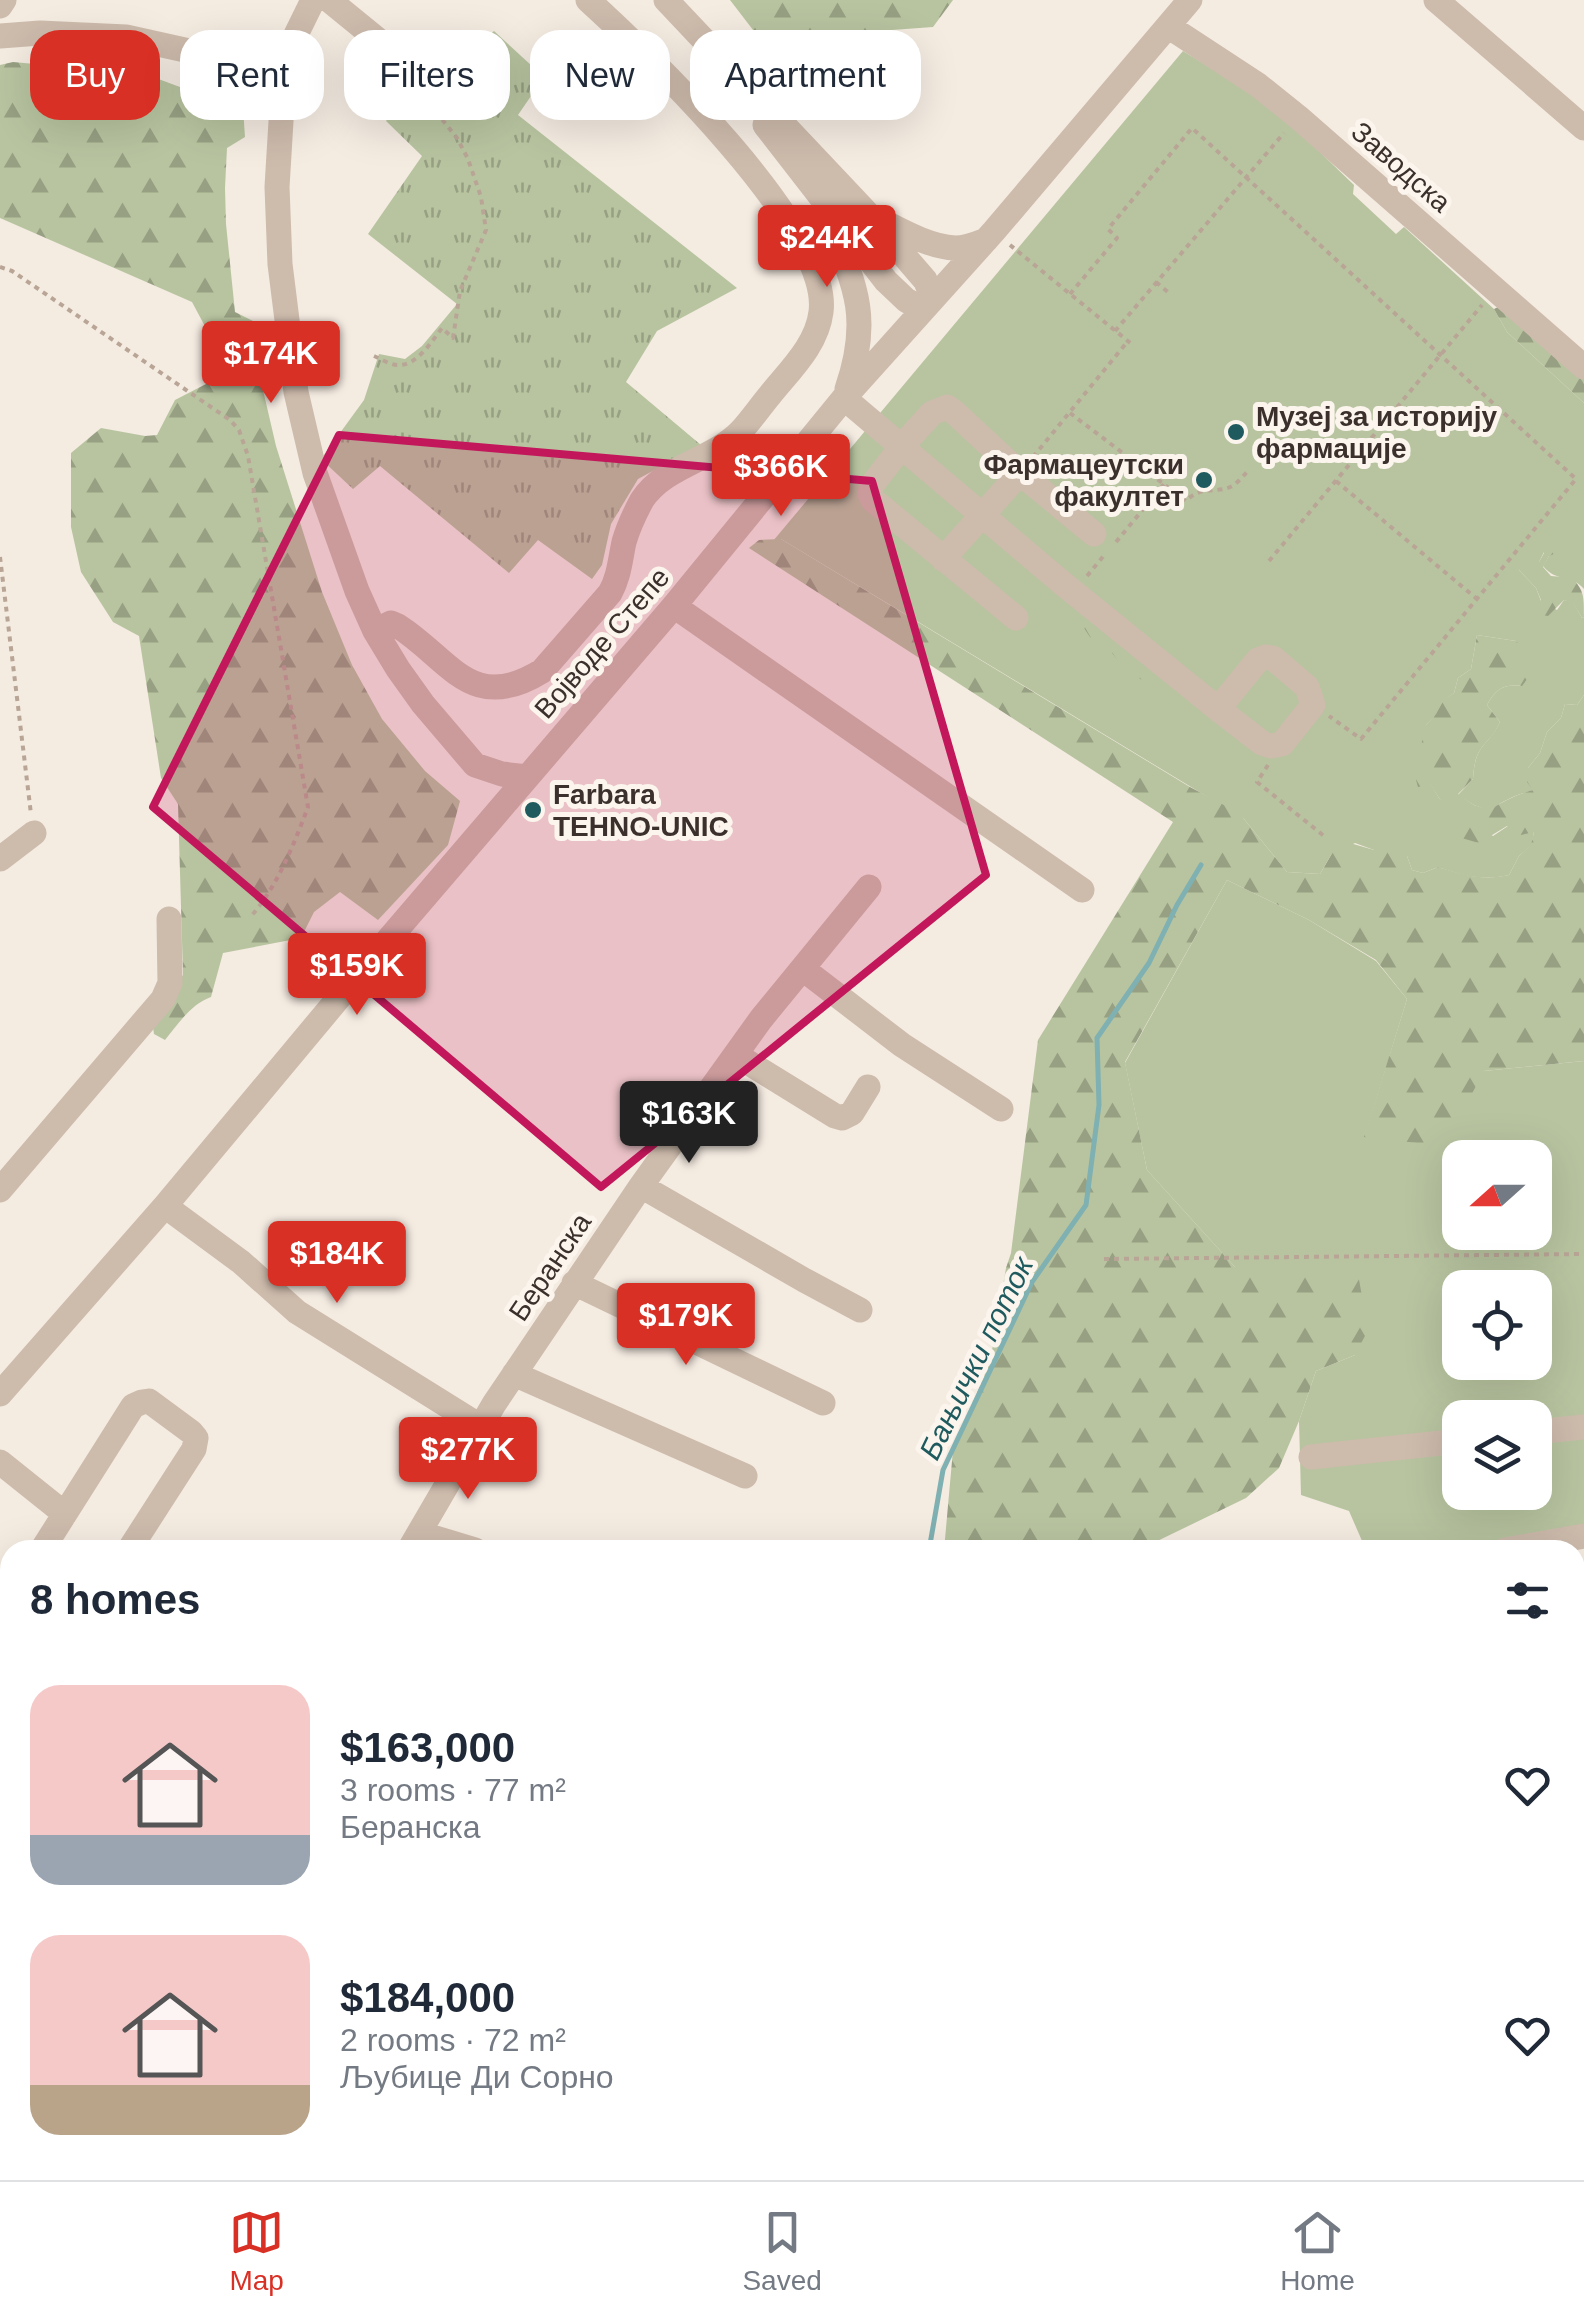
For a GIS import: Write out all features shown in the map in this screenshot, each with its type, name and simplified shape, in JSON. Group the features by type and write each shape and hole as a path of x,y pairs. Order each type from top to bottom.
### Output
{"street":[{"path":"0,6 4,0"},
{"path":"299,30 313,0"},
{"path":"329,0 361,30"},
{"name":"Војводе Степе","path":"375,632 390,623 398,626 460,678 474,684 509,685 542,670 615,584 625,540 644,498 666,476 740,432 808,348 819,322 821,296 814,268 754,173 729,141 588,0"},
{"path":"666,0 693,28 869,215 925,280 928,303 906,300 886,281 693,28"},
{"name":"Војводе Степе","path":"0,1394 165,1206 674,606 844,398 990,236 1190,0"},
{"path":"1436,0 1584,128"},
{"name":"Заводска","path":"1168,26 1298,117 1584,367"},
{"path":"0,36 53,33 126,37 180,49"},
{"path":"280,120 280,264 296,392 328,512 375,632 424,704 476,764 493,817"},
{"path":"810,186 853,280 859,310 860,346 844,398 1074,592 1218,709 1262,742 1271,746 1282,744 1313,705 1307,687 1273,658 1266,658 1258,660 1218,709"},
{"path":"869,215 941,246 967,247 990,236"},
{"path":"1016,618 878,507 870,494 872,485 902,446 932,414 946,407 1094,534"},
{"path":"943,559 1020,472"},
{"path":"674,606 1082,890"},
{"path":"476,764 502,774 526,777"},
{"path":"0,860 34,834"},
{"name":"Беранска","path":"415,1540 480,1426 641,1186 761,1019 869,887"},
{"path":"0,1190 164,999 170,983 169,919"},
{"path":"803,969 902,1045 1001,1109"},
{"path":"736,1055 842,1118 852,1113 868,1087"},
{"path":"641,1186 860,1310"},
{"path":"165,1206 242,1262 296,1312 480,1426"},
{"path":"574,1283 822,1403"},
{"path":"514,1374 745,1476"},
{"path":"48,1540 133,1406 149,1402 196,1438 194,1449 135,1540"},
{"path":"1552,1430 1584,1427"},
{"path":"1311,1457 1442,1442"},
{"path":"0,1462 65,1514"}],"path":[{"path":"1115,331 1298,117"},
{"path":"374,356 402,365 414,360 442,328 453,338 460,291 486,230 481,197 468,158 446,120"},
{"path":"1070,294 1117,238 1108,230 1192,128 1576,479 1361,740 1313,705"},
{"path":"990,236 1134,346"},
{"path":"0,267 12,271 215,409 239,430 248,456 308,807 292,848 252,915"},
{"path":"1156,282 1169,294"},
{"path":"1269,561 1494,289"},
{"path":"1020,472 1128,341"},
{"path":"1070,413 1186,502 1191,495 1234,485 1247,472"},
{"path":"1336,481 1477,599"},
{"path":"1074,592 1164,484"},
{"path":"0,557 34,834"},
{"path":"1282,744 1257,782 1324,836"},
{"path":"1104,1259 1584,1254"}],"highlighted area":[{"path":"339,435 872,481 986,875 601,1187 153,807"}],"green space":[{"path":"730,0 953,0 933,27 753,30"},
{"path":"510,46 530,64 530,97 518,115 737,288 657,331 626,382 701,445 638,479 611,524 602,565 592,579 538,540 509,573 380,466 353,489 321,459 364,400 379,354 405,359 422,346 457,304 368,234 422,156 386,121 510,120"},
{"name":"Фармацеутски факултет","path":"1183,51 1271,105 1354,185 1353,194 1396,234 1404,227 1494,309 1507,332 1584,403 1584,589 1548,571 1543,566 1549,556 1544,552 1539,562 1519,570 1536,588 1541,601 1557,610 1564,600 1573,602 1584,617 1584,695 1577,705 1565,704 1561,718 1547,732 1540,753 1528,768 1534,790 1490,811 1458,795 1473,779 1479,752 1500,722 1487,705 1501,689 1522,686 1516,641 1477,635 1471,669 1458,678 1454,693 1443,701 1426,725 1430,783 1439,798 1493,836 1508,826 1534,831 1532,845 1519,856 1509,875 1473,877 1438,867 1423,873 1412,870 1407,856 1355,843 1331,855 1320,874 1287,872 1244,819 781,539 768,547"},
{"path":"30,64 30,120 160,120 160,80 180,87 180,120 244,120 245,137 227,148 225,188 235,312 255,322 263,390 276,446 322,592 352,665 382,719 425,771 460,801 448,845 378,920 340,892 314,912 301,938 223,953 211,997 191,1009 165,1040 154,1034 151,1014 183,975 178,804 161,778 139,636 113,622 81,572 71,527 71,453 101,428 157,435 175,400 206,384 232,377 192,302 0,218 0,65"},
{"path":"1504,304 1584,377 1584,403 1507,332 1494,309"},
{"path":"781,539 1235,811 1287,872 1320,874 1343,841 1374,850 1393,841 1407,856 1412,870 1423,873 1438,867 1473,876 1509,875 1519,856 1531,845 1534,832 1521,835 1507,826 1479,843 1458,837 1450,827 1460,817 1430,784 1418,787 1416,780 1427,764 1419,754 1426,725 1443,700 1454,693 1458,678 1471,669 1477,635 1516,641 1526,651 1522,662 1528,678 1522,686 1497,691 1490,700 1487,705 1500,722 1479,752 1473,779 1458,794 1490,810 1533,790 1527,782 1528,768 1540,753 1547,732 1561,718 1565,704 1577,705 1584,695 1584,1061 1484,1071 1442,1146 1364,1137 1407,999 1376,960 1309,920 1227,880 1125,1062 1147,1170 1235,1267 1358,1274 1368,1330 1355,1355 1316,1371 1279,1468 1246,1498 1159,1540 945,1540 953,1450 990,1362 1011,1253 1038,1040 1173,822 749,548 759,540"},
{"path":"1546,539 1556,553 1549,556 1543,567 1551,576 1569,574 1578,585 1583,597 1582,618 1573,603 1564,600 1548,616 1542,615 1536,588 1519,570 1531,554 1539,562 1544,553 1540,544"},
{"path":"1091,613 1226,721 1219,737 1186,719 1168,700 1159,700 1142,680 1124,669 1110,650 1090,637 1081,617"},
{"path":"1227,880 1309,920 1376,961 1407,999 1365,1136 1484,1071 1584,1061 1584,1540 1362,1540 1349,1511 1301,1495 1299,1421 1316,1371 1355,1355 1235,1267 1147,1170 1125,1063"}],"waterway":[{"name":"Бањички поток","path":"931,1540 943,1470 1032,1282 1086,1205 1099,1105 1097,1038 1149,963 1201,865"}],"place":[{"name":"Музеј за историју фармације","path":"1236,432"},
{"name":"Фармацеутски факултет","path":"1204,480"},
{"name":"Farbara TEHNO-UNIC","path":"533,810"}]}
